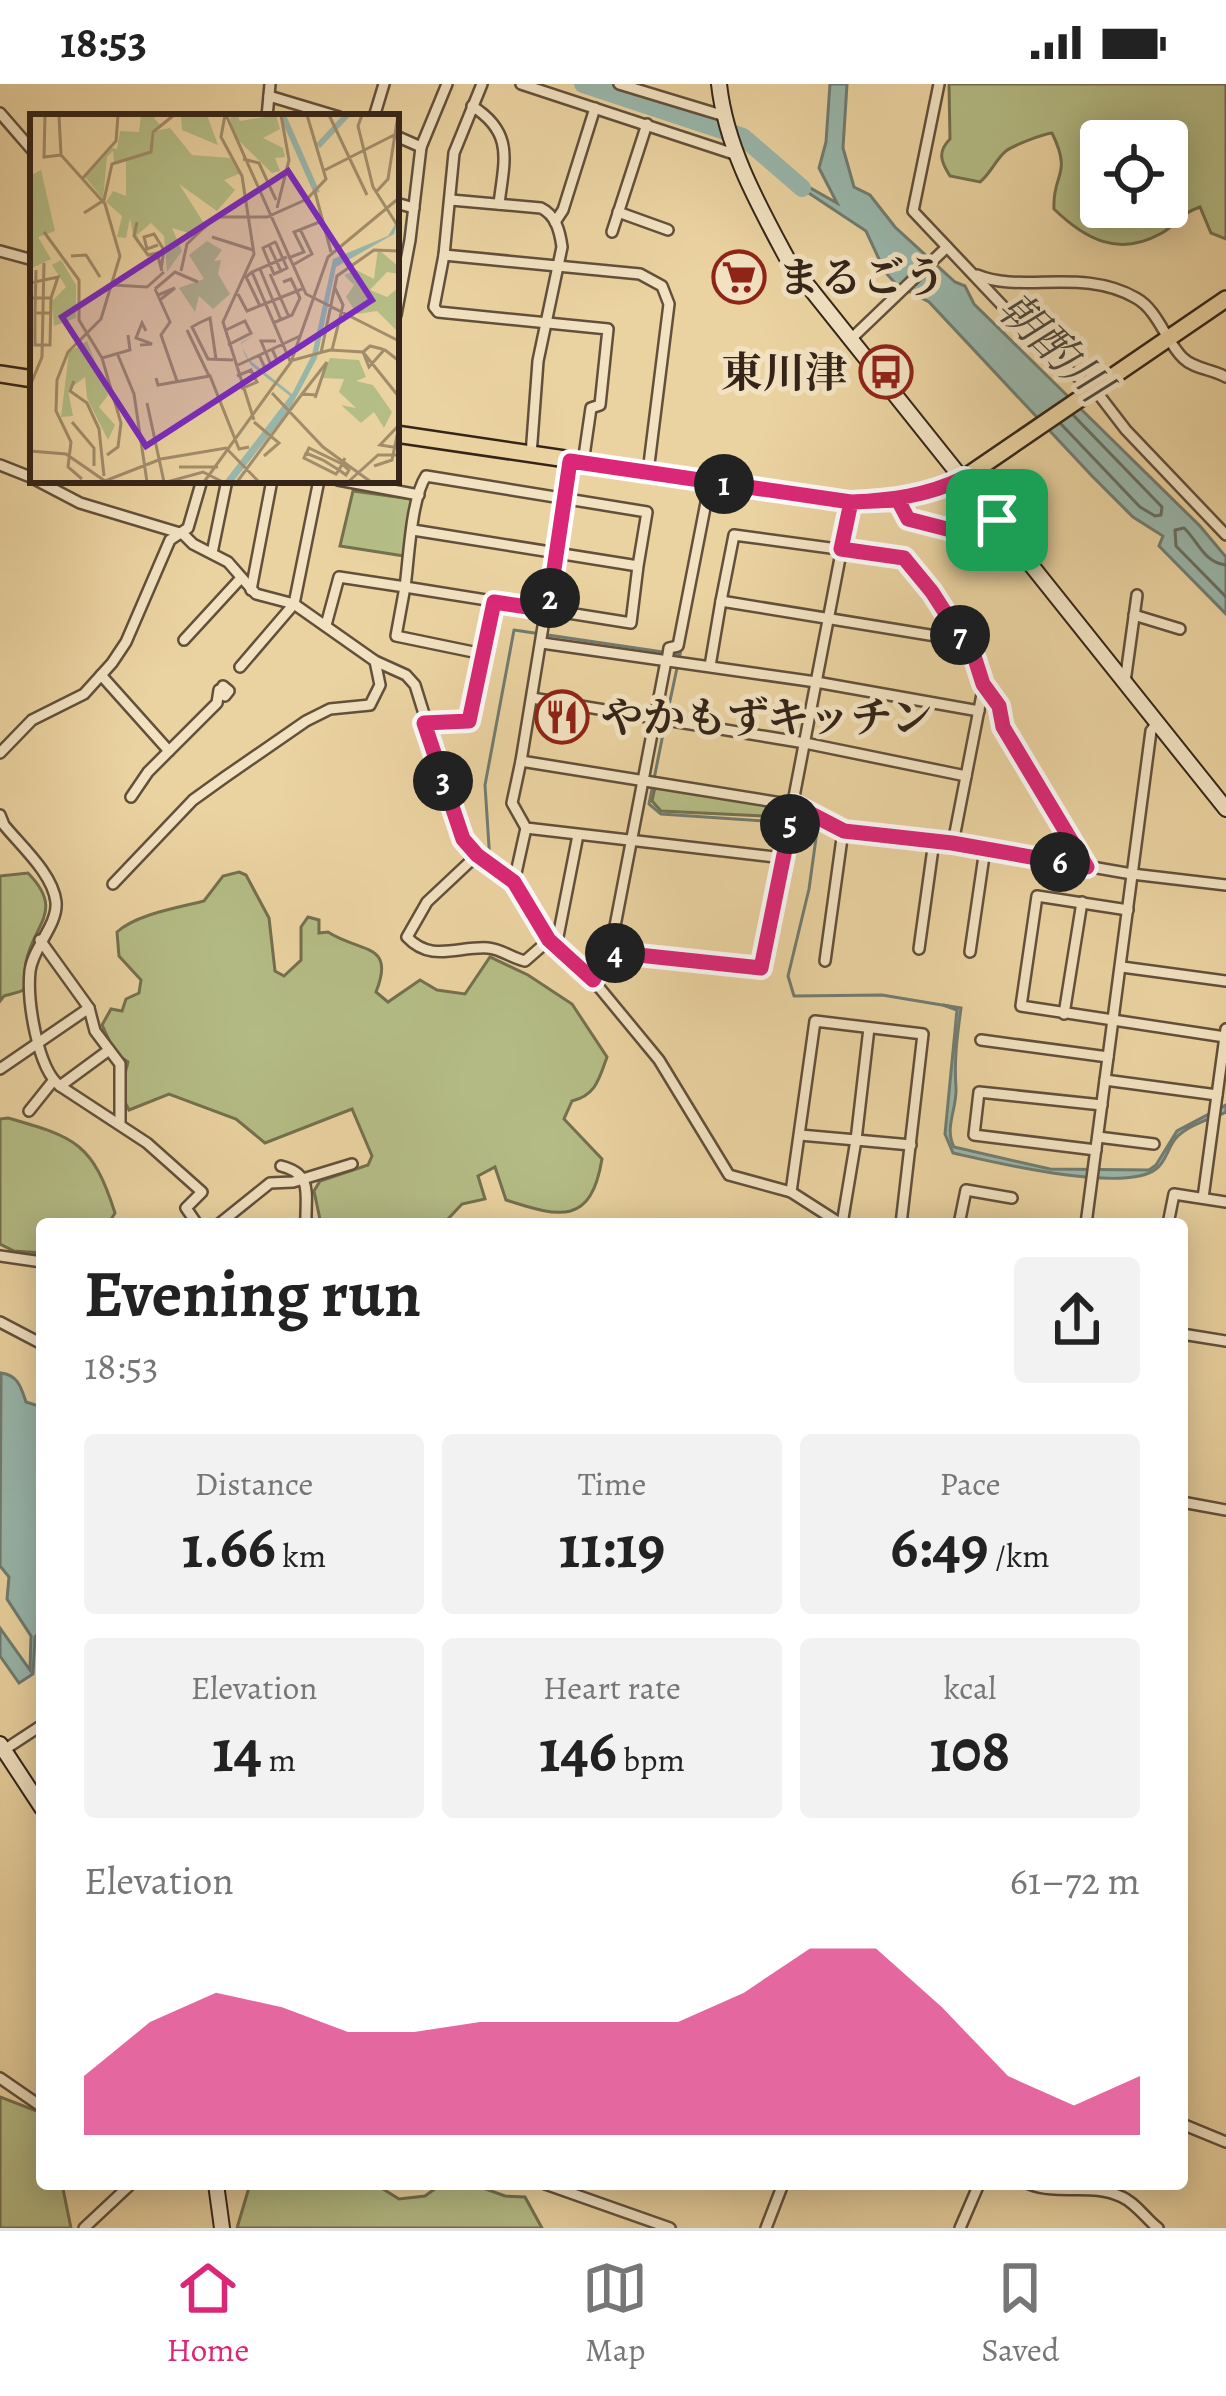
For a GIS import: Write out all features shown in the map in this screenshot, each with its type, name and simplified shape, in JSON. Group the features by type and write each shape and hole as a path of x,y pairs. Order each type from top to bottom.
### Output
{"main road":[{"path":"399,434 851,502 898,500 937,491 964,478 1226,299"},
{"path":"0,374 30,379"}],"street":[{"path":"375,114 384,84"},
{"path":"399,278 421,147 447,84"},
{"path":"482,84 454,154 434,307 438,312 608,328 600,405 591,408 566,499 512,803 526,828 514,882"},
{"path":"521,84 736,151"},
{"path":"619,84 721,116"},
{"path":"719,84 721,116 751,191 789,262 1226,809"},
{"path":"939,84 913,211 944,249 977,275 1226,535"},
{"path":"270,90 329,114"},
{"path":"472,106 489,117 506,145 499,204"},
{"path":"555,221 563,210 595,107"},
{"path":"0,112 30,147"},
{"path":"612,232 647,124"},
{"path":"399,137 421,147"},
{"path":"451,200 542,208 555,221 562,247 544,323 531,454"},
{"path":"399,203 414,208"},
{"path":"618,212 668,230"},
{"path":"851,339 944,249"},
{"path":"0,251 30,259"},
{"path":"444,256 640,274 662,286 669,304 647,472"},
{"path":"977,275 992,280 1078,279 1136,297 1190,364 1226,377"},
{"path":"0,465 30,477"},
{"path":"326,626 339,577 405,587 494,602 631,623 647,512 427,476 419,495 405,587 395,636 483,654"},
{"path":"593,980 610,952 710,482"},
{"path":"42,483 80,503 183,534 212,553 251,590 295,604 375,662 406,674 415,685 463,839 514,882 552,943 593,980 659,1060 729,1175 791,1192 832,1218"},
{"path":"0,753 32,720 73,701 101,675 125,642 170,540 190,524 201,483"},
{"path":"212,553 226,483"},
{"path":"251,590 271,483"},
{"path":"240,668 295,604 318,483"},
{"path":"354,483 419,495"},
{"path":"898,500 908,519 978,537 997,520"},
{"path":"610,952 761,968 851,502"},
{"path":"413,530 638,566"},
{"path":"710,666 734,535 904,558 962,637 983,684 999,706 1003,727 1087,867"},
{"path":"184,640 242,578"},
{"path":"1125,682 1137,595"},
{"path":"722,601 962,637"},
{"path":"424,723 469,721 494,602"},
{"path":"1134,615 1180,629"},
{"path":"542,643 671,659 979,711"},
{"path":"113,884 193,800 241,766 330,709 370,705 380,685 375,662"},
{"path":"101,675 169,751"},
{"path":"952,843 983,684"},
{"path":"131,797 217,704 220,691"},
{"path":"532,698 805,742 967,776"},
{"path":"1088,1218 1151,731 1157,723"},
{"path":"521,761 794,805 844,831 1226,885"},
{"path":"0,815 46,876 56,900 54,918 40,940 31,971 37,1044 57,1083 120,1124 202,1192 186,1208 193,1218"},
{"path":"526,828 783,858"},
{"path":"826,961 844,831"},
{"path":"477,855 427,902 407,937 425,952 486,948 524,961 552,943 578,836"},
{"path":"919,949 934,842"},
{"path":"970,952 986,849"},
{"path":"1128,910 1037,896 1021,1006 1113,1023 1226,1033 1203,1198"},
{"path":"1064,1014 1082,902"},
{"path":"40,940 89,1008 95,1030 121,1070 120,1124"},
{"path":"1121,967 1226,981"},
{"path":"0,1070 89,1008"},
{"path":"791,1192 814,1022 923,1034 902,1218"},
{"path":"843,1218 869,1028"},
{"path":"981,1040 1108,1057"},
{"path":"29,1111 57,1083 109,1050"},
{"path":"1105,1080 1217,1095"},
{"path":"1096,1150 974,1135 979,1092 1102,1106"},
{"path":"800,1135 911,1145"},
{"path":"1098,1137 1154,1144"},
{"path":"234,1218 269,1183 304,1179 352,1164"},
{"path":"281,1166 298,1170 304,1179 306,1218"},
{"path":"960,1218 966,1190 1012,1198"},
{"path":"1169,1218 1174,1194 1226,1202"},
{"path":"0,1256 36,1261"},
{"path":"0,1322 36,1341"},
{"path":"1188,1335 1226,1341"},
{"path":"1188,1503 1226,1510"},
{"path":"36,1728 2,1747 36,1799"},
{"path":"0,2078 36,2103"},
{"path":"1188,2126 1226,2142"},
{"path":"85,2228 125,2190"},
{"path":"217,2190 222,2228"},
{"path":"562,2190 670,2228"},
{"path":"766,2228 781,2190"},
{"path":"960,2228 976,2190"},
{"path":"1097,2190 1126,2198 1151,2226"}],"green space":[{"path":"949,84 1226,84 1226,239 1211,233 1200,207 1188,212 1188,120 1080,120 1080,228 1168,228 1130,244 1090,236 1054,209 1061,158 1052,133 1006,151 980,182 950,176 943,148 950,139"},
{"path":"353,491 412,499 404,556 340,546"},
{"path":"655,787 780,806 786,811 784,817 661,811 652,801"},
{"path":"28,873 39,886 46,908 26,962 25,987 0,1001 0,876"},
{"path":"246,875 269,918 275,971 284,976 301,960 301,927 308,917 319,920 319,933 328,932 378,957 381,976 376,992 388,1002 420,980 437,990 465,994 490,957 572,1004 607,1057 596,1085 572,1101 564,1119 602,1159 590,1196 581,1206 558,1212 506,1200 495,1167 478,1176 485,1199 462,1204 449,1218 320,1218 314,1191 320,1181 368,1165 372,1156 352,1109 265,1143 236,1119 169,1094 129,1110 120,1093 128,1062 115,1053 102,1025 111,1009 122,1011 126,999 139,993 141,980 119,956 117,932 146,916 204,901 223,876"},
{"path":"0,1119 50,1131 79,1147 99,1172 115,1213 112,1218 36,1218 36,1253 0,1244"},
{"path":"0,2097 36,2111 36,2190 63,2190 71,2228 0,2228"},
{"path":"248,2190 385,2190 399,2199 425,2196 433,2190 488,2190 525,2197 542,2228 237,2228"}],"water":[{"path":"830,84 847,84 843,148 854,187 870,195 895,227 965,286 974,304 1200,526 1226,557 1226,614 1159,546 1163,536 1133,517 1092,476 929,302 897,285 885,272 866,231 789,180 781,167 837,203 819,168"},
{"path":"943,1005 961,1008 951,1126 954,1147 1050,1169 1149,1170 1177,1131 1226,1105 1226,1112 1181,1133 1159,1166 1140,1176 1057,1174 953,1153 945,1134 957,1010"},
{"path":"1,1373 15,1379 26,1402 36,1405 36,1636 33,1674 19,1683 0,1656 0,1628 30,1670 31,1636 7,1599 9,1577 0,1566"}],"waterway":[{"path":"583,84 743,137 802,188"},
{"path":"680,654 713,493"},
{"path":"490,862 485,785 514,630 663,652"},
{"path":"667,715 680,654 673,654"},
{"path":"665,724 649,804 661,814 780,822 817,831 788,976 794,996 882,995 948,1006"}],"place":[{"name":"まるごう","path":"739,277"},
{"name":"東川津","path":"886,372"},
{"name":"やかもずキッチン","path":"562,717"}],"route":[{"path":"997,520 964,478 937,491 898,500 881,501 851,502 841,549 904,558 932,592 975,659 983,684 999,706 1003,727 1087,867 952,843 844,831 794,805 761,968 610,952 593,980 549,940 514,882 463,839 424,723 469,721 494,602 548,610 570,461 851,502 898,500 908,519 978,537 997,520"}],"water label":[{"name":"朝酌川","path":"1054,347"}]}
